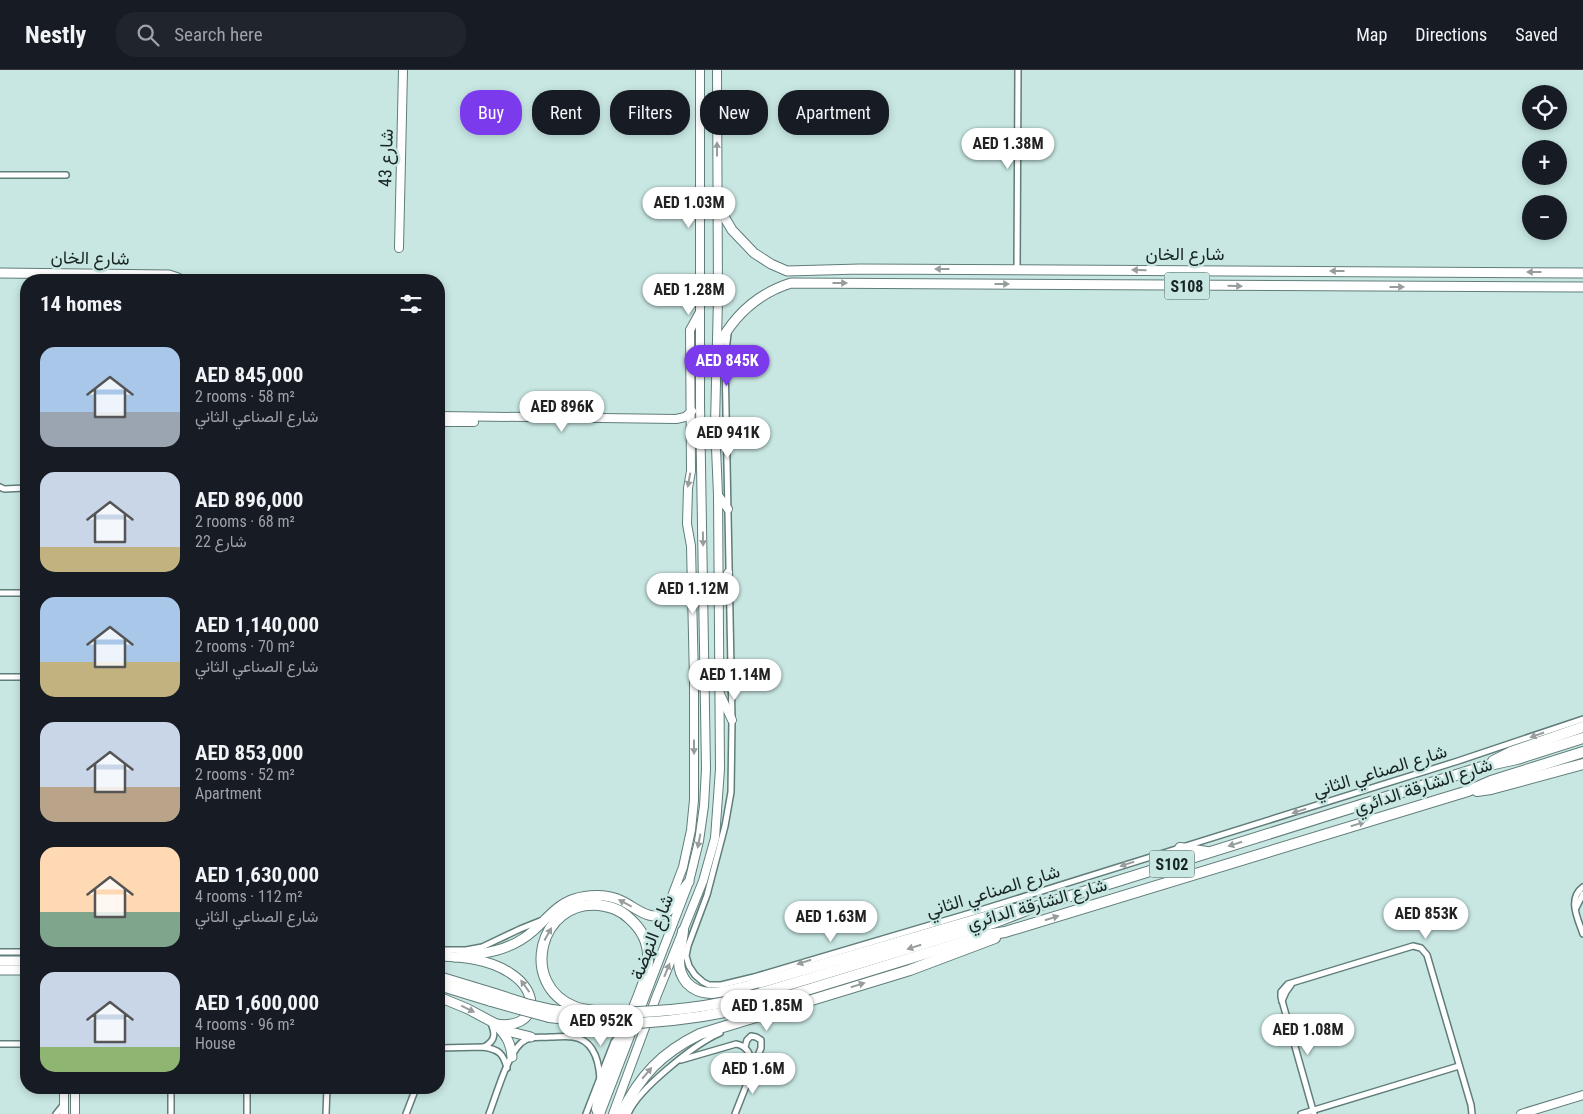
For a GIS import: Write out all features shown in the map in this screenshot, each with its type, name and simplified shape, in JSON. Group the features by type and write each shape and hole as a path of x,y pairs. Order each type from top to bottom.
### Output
{"highway":[{"path":"1485,766 1511,752 1583,727"},
{"name":"شارع الشارقة الدائري","path":"761,998 993,923 1035,907 1485,766 1517,759 1583,738"},
{"name":"شارع الشارقة الدائري","path":"493,998 526,1004 550,1014 591,1015 611,1019 761,998 986,935 1005,932 1468,791 1491,781 1583,752"},
{"path":"1468,791 1491,789 1583,764"},
{"path":"1180,848 1211,852"},
{"path":"599,1114 596,1109 598,1101 647,968 648,952 643,934 619,910 608,906 584,906 574,909 557,920 544,940 541,953 542,966 546,980 556,993 569,1004 611,1019"},
{"path":"683,931 679,961 681,975 696,990 712,994 745,987 1009,910 1035,907"},
{"path":"621,1114 645,1074 673,1049 700,1034 910,970 988,941 1005,932"},
{"name":"S102","path":"445,979 493,998"},
{"name":"S102","path":"445,986 493,998"}],"main road":[{"name":"شارع 43","path":"399,248 403,70"},
{"name":"شارع النهضة","path":"599,1114 689,882 700,841 704,806 705,730 700,404 700,70"},
{"name":"شارع النهضة","path":"613,1114 656,995 703,881 715,838 720,769 716,424 718,298 717,70"},
{"name":"شارع الخان","path":"718,197 725,219 742,241 759,257 787,271 1017,269 1583,273"},
{"name":"شارع الخان","path":"0,273 84,274"},
{"name":"شارع الخان","path":"0,279 20,279"},
{"name":"شارع الخان","path":"729,327 758,298 791,283 1583,288"},
{"path":"666,913 683,866 693,815 694,711 691,546 688,524 688,491 691,471 690,330 700,312"},
{"path":"716,350 729,327"},
{"path":"445,416 676,419 690,413 700,404"},
{"path":"445,422 672,422 691,428"},
{"path":"718,495 728,509"},
{"path":"718,594 728,573"},
{"path":"718,692 732,720"},
{"path":"694,711 705,730"},
{"path":"693,815 704,806"},
{"path":"710,858 720,848"},
{"path":"455,957 489,952 507,947 528,936 560,906 583,896 594,895 618,899 648,916 660,915 666,913 674,906 683,887 689,882"},
{"path":"445,956 477,960 501,968 516,976 528,989 532,1005 527,1015 511,1025 493,1022"},
{"path":"0,961 20,961"},
{"path":"0,970 20,970"},
{"path":"445,999 468,1009 511,1032 531,1037"},
{"path":"493,1022 508,1040 512,1050 512,1057"},
{"path":"64,1094 64,1114"},
{"path":"75,1094 75,1114"},
{"path":"1521,1114 1583,1095"}],"street":[{"path":"1017,269 1018,70"},
{"path":"0,174 66,175"},
{"name":"شارع الصناعي الثاني","path":"729,327 725,359 732,720 731,792 720,848 707,895 686,956 688,966 703,982 715,986 754,977 984,910 1458,761 1583,719"},
{"path":"1,489 20,488"},
{"path":"0,593 20,593"},
{"path":"0,677 20,677"},
{"path":"1583,887 1576,895 1574,902 1583,934"},
{"path":"1575,909 1583,894"},
{"path":"445,950 482,948 545,919"},
{"path":"1313,1112 1282,1002 1286,992 1292,983 1409,948 1419,952 1427,959 1471,1105 1472,1114"},
{"path":"0,952 20,952"},
{"path":"628,1114 642,1093 694,1047 706,1039 742,1025 754,1017"},
{"path":"484,1047 490,1044 494,1038 493,1022"},
{"path":"586,1114 615,1040 624,1031"},
{"path":"736,1114 760,1048 760,1040 756,1036 751,1036 745,1046"},
{"path":"489,1114 512,1057 521,1043 531,1037 573,1037 584,1041 598,1061 600,1079"},
{"path":"0,1044 20,1044"},
{"path":"677,1062 730,1044 741,1044 745,1046 750,1055 752,1070"},
{"path":"445,1048 491,1048 501,1053 507,1068"},
{"path":"1301,1114 1313,1112 1459,1066"},
{"path":"171,1094 171,1114"},
{"path":"247,1094 247,1114"},
{"path":"326,1114 327,1094"},
{"path":"406,1114 414,1094"},
{"path":"56,1114 64,1103"},
{"path":"1471,1105 1476,1114"}]}
